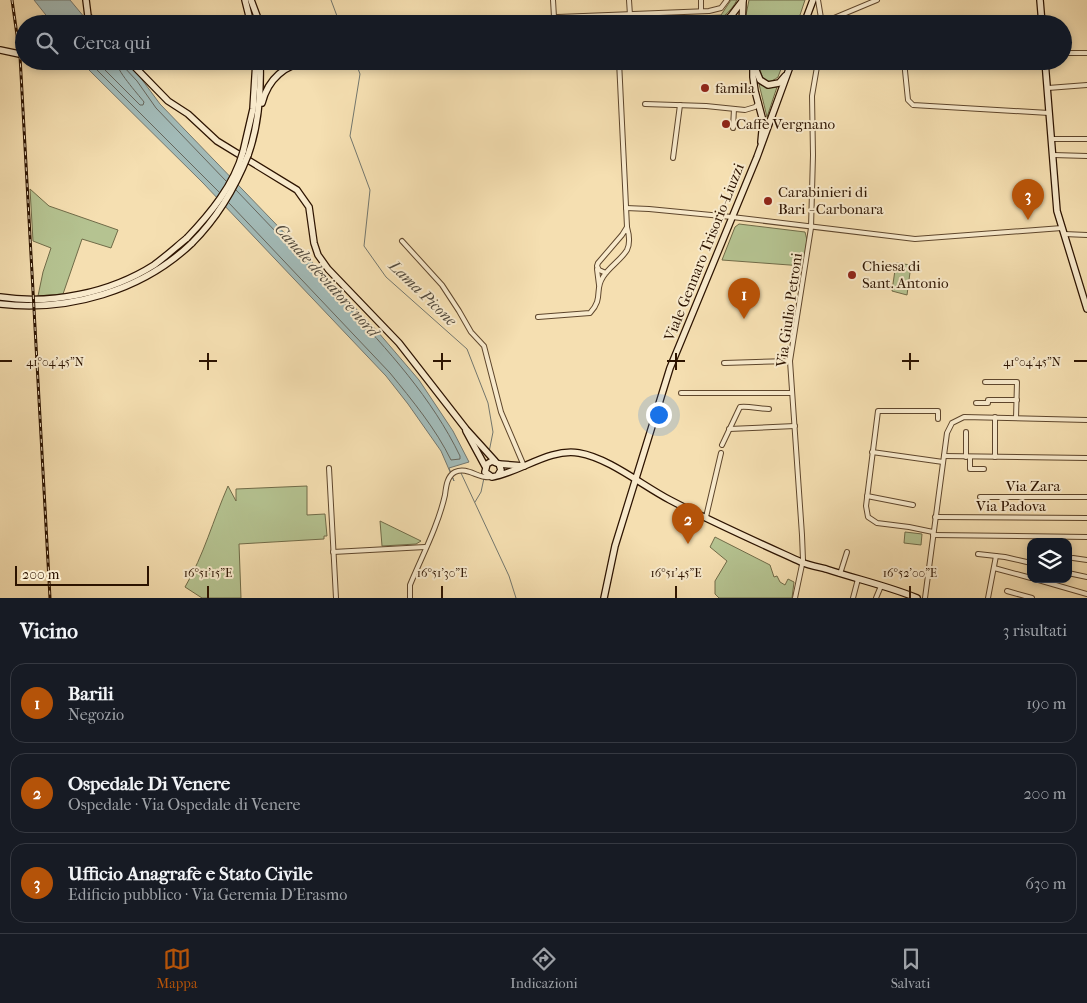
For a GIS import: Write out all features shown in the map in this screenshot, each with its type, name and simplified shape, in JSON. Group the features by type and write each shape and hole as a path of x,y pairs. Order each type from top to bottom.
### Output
{"main road":[{"path":"86,0 88,15"},
{"path":"244,0 248,15"},
{"path":"251,0 255,15"},
{"path":"807,15 812,0"},
{"path":"1040,0 1041,15"},
{"path":"732,15 743,1"},
{"path":"742,15 743,1"},
{"path":"0,50 15,53"},
{"path":"138,70 168,101 188,114 217,141 297,190 309,206 314,244 318,255 328,269 399,343 466,429 497,463 501,470 495,476"},
{"path":"0,300 12,305 48,305 98,296 128,285 154,271 189,241 211,221 232,190 244,155 256,88 256,70"},
{"path":"257,124 260,103 260,70"},
{"path":"0,300 63,298 98,290 154,265 189,241 216,204 251,145 264,95 270,83 284,70"},
{"path":"754,70 755,91 762,116 761,146"},
{"path":"756,70 760,80 768,85 779,83 788,70"},
{"name":"Viale Gennaro Trisorio-Liuzzi","path":"604,598 614,553 670,368 761,146 788,70"},
{"path":"1046,70 1057,211 1086,305"},
{"path":"466,429 487,474 495,476 520,469 556,454 579,453 607,464 671,501 801,562 917,598"},
{"path":"485,467 489,462 524,466"}],"street":[{"path":"552,0 554,15"},
{"path":"629,0 630,14"},
{"path":"701,0 701,11"},
{"path":"620,15 709,11 721,8 727,0"},
{"path":"818,0 820,15"},
{"path":"843,15 877,0"},
{"path":"1072,53 1087,53"},
{"path":"600,285 606,273 627,251 629,244 619,70"},
{"name":"Via Giulio Petroni","path":"795,598 801,562 803,560 790,361 811,228 812,96 816,70"},
{"path":"905,70 908,100 913,105 1049,113"},
{"path":"1048,88 1087,86"},
{"path":"750,110 759,103"},
{"path":"645,104 734,108 750,110 762,116"},
{"path":"673,158 680,105"},
{"path":"733,128 734,108"},
{"path":"1052,139 1087,139"},
{"path":"1053,156 1087,156"},
{"path":"626,208 732,217 915,239 1062,228"},
{"path":"538,317 590,313 599,301 598,263 627,227"},
{"path":"1064,234 1087,235"},
{"path":"402,242 442,285 471,332 484,346 501,412 524,466"},
{"path":"597,266 599,270 606,273"},
{"path":"724,363 790,361"},
{"path":"985,382 1017,382 1016,418"},
{"path":"681,393 792,393"},
{"path":"976,403 988,403 988,400 1017,400"},
{"path":"722,445 740,407 769,408"},
{"path":"938,419 938,411 878,411 866,512 868,517 874,522 933,534 1087,537"},
{"path":"925,598 943,459 950,426 956,420 964,417 1087,420"},
{"path":"995,417 995,457"},
{"path":"729,429 795,426"},
{"path":"966,432 970,470 984,470"},
{"path":"706,517 721,452"},
{"path":"872,452 943,459 968,457 1087,458"},
{"path":"474,473 483,471 485,467"},
{"path":"329,468 336,598"},
{"path":"410,598 410,585 443,503 450,476 460,470 474,473 484,478 495,476"},
{"path":"867,496 913,504"},
{"name":"Via Zara","path":"980,497 1087,497"},
{"name":"Via Padova","path":"935,517 1087,518"},
{"path":"333,552 425,547"},
{"path":"840,574 847,552"},
{"path":"978,554 1027,562"},
{"path":"988,598 996,556"},
{"path":"1073,558 1087,560"},
{"path":"994,568 1027,577"},
{"path":"1072,573 1087,577"},
{"path":"853,598 858,579"},
{"path":"1049,583 1087,594"},
{"path":"876,598 881,586"},
{"path":"1007,591 1032,598"}],"green space":[{"path":"731,0 737,0 728,12 721,15"},
{"path":"749,0 805,0 800,15 746,15"},
{"path":"760,70 781,70 778,77 769,81 763,78"},
{"path":"759,84 768,88 777,87 767,117"},
{"path":"30,189 49,206 118,230 111,248 82,239 63,294 38,296 51,248 33,241"},
{"path":"739,224 805,232 807,240 803,266 722,260 735,227"},
{"path":"896,263 911,265 907,295 892,291"},
{"path":"228,486 236,501 236,489 307,486 307,515 325,514 327,536 324,536 324,539 239,544 241,598 202,598 185,587 203,550"},
{"path":"380,521 421,541 416,544 382,546"},
{"path":"905,532 922,534 921,545 904,543"},
{"path":"715,537 770,565 774,577 777,576 780,582 785,585 788,579 794,582 792,598 719,598 715,594 715,581 727,561 710,547"}],"water":[{"path":"34,0 70,0 82,15 46,15"},
{"path":"89,70 133,70 160,104 378,332 419,380 453,431 469,462 449,468 454,481 441,451 386,376 203,183"}],"waterway":[{"name":"Lama Picone","path":"331,0 337,15"},
{"name":"Lama Picone","path":"358,70 360,74 350,136 370,190 364,246 386,277 467,349 488,403 493,432 489,452"},
{"name":"Canale deviatore nord","path":"461,473 509,576 516,598"},
{"name":"Lama Picone","path":"475,502 481,492 484,478"}],"railway":[{"path":"12,0 15,21"},
{"path":"21,70 50,598"}],"place":[{"name":"famila","path":"705,88"},
{"name":"Caffè Vergnano","path":"726,124"},
{"name":"Carabinieri di Bari - Carbonara","path":"768,201"},
{"name":"Ufficio Anagrafe e Stato Civile","path":"1028,220"},
{"name":"Chiesa di Sant. Antonio","path":"852,275"},
{"name":"Barili","path":"744,319"},
{"name":"Ospedale Di Venere","path":"688,544"}]}
